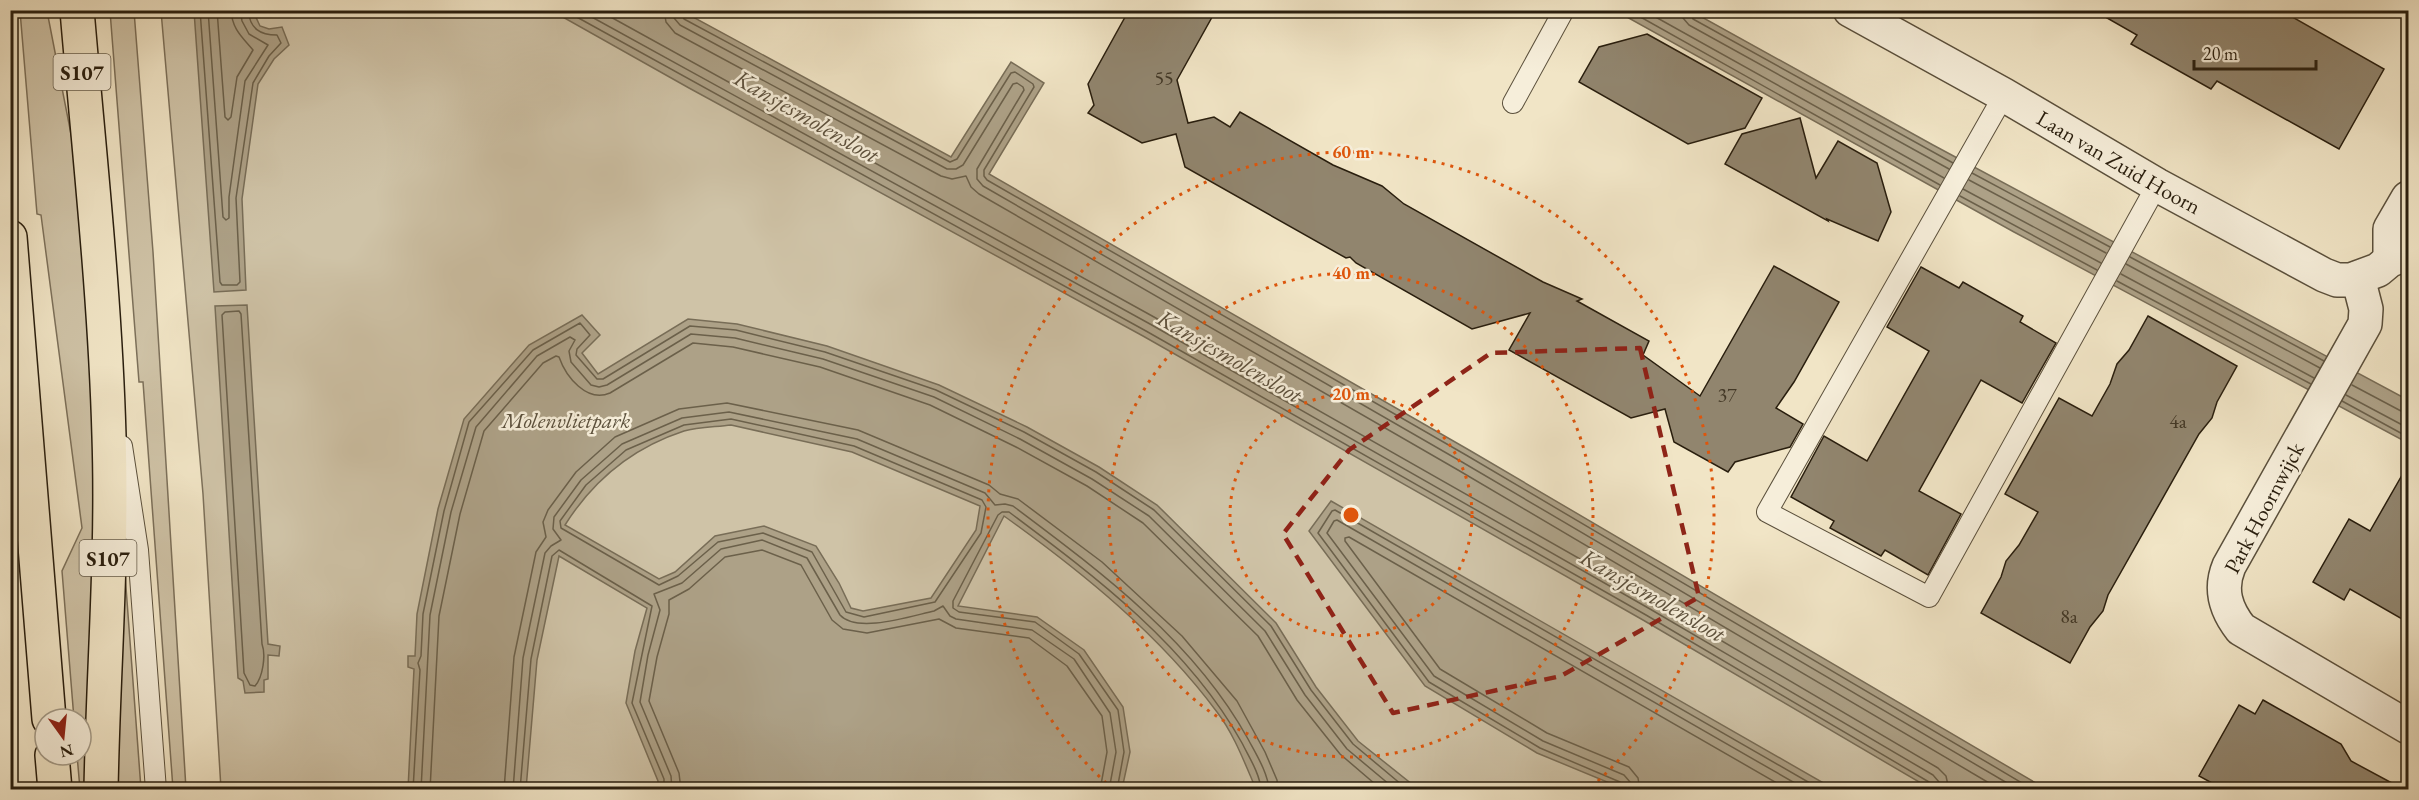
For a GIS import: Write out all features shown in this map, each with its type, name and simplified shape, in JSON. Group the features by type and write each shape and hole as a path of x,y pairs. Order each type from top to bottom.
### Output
{"main road":[{"name":"S107","path":"77,10 104,327 109,461 108,578 101,789"},
{"path":"10,237 48,707"},
{"path":"53,767 55,789"}],"street":[{"name":"Laan van Zuid Hoorn","path":"1851,10 2004,95 2157,185 2325,275 2344,281 2358,278"},
{"path":"2358,278 2378,270 2399,257 2390,229 2409,198"},
{"name":"Park Hoornwijck","path":"2358,278 2366,309 2365,324 2229,566 2224,589 2226,607 2241,629 2409,726"}],"lane":[{"path":"1513,103 1563,12"},
{"path":"2004,95 1767,512 1929,597 2157,185"},
{"path":"104,327 138,550 156,789"}],"highlighted area":[{"path":"1640,348 1699,597 1561,676 1393,713 1283,534 1349,450 1491,353"}],"green space":[{"path":"20,11 47,11 78,170 93,367 96,495 91,707 73,707 62,571 82,528 41,215 37,214"},
{"path":"110,11 134,11 153,252 186,789 173,789 143,382 139,382"},
{"name":"Molenvlietpark","path":"161,11 591,11 1968,789 221,789 203,494"},
{"path":"125,574 141,789 113,790"},
{"path":"78,767 90,767 89,789 80,789"}],"water":[{"path":"194,11 253,11 260,26 269,29 282,27 289,45 274,59 258,84 242,199 246,290 214,292"},
{"name":"Kansjesmolensloot","path":"552,11 682,11 951,157 1011,62 1044,83 989,174 1469,450 2046,789 1931,789 1643,620 1143,336"},
{"path":"1616,11 1691,11 1933,145 2408,400 2408,443 2014,232"},
{"path":"247,305 268,644 280,646 279,656 268,655 268,679 264,680 264,692 245,693 243,681 238,678 215,306"},
{"path":"582,315 600,335 582,353 598,374 688,319 737,324 827,346 939,385 1027,427 1099,467 1157,505 1276,623 1316,687 1358,741 1418,789 1256,789 1229,730 1194,683 1170,656 1145,630 1090,582 1004,516 958,606 1037,617 1084,650 1123,707 1130,752 1122,789 658,789 658,781 626,703 635,651 647,608 559,556 537,660 526,789 408,789 414,669 408,667 408,656 415,656 417,614 438,509 464,419 529,345","holes":["731,425 852,452 980,506 976,530 931,598 863,611 851,608 839,583 816,546 764,526 715,536 675,572 659,579 565,525 589,493 616,467 648,446 684,431"]},
{"path":"1331,501 1834,789 1624,789 1537,753 1425,686 1309,531"}],"building":[{"path":"1129,10 1216,10 1177,80 1188,123 1214,117 1230,127 1240,112 1333,165 1382,186 1404,204 1543,282 1582,299 1577,301 1649,341 1643,355 1700,396 1774,266 1839,302 1794,382 1776,408 1803,424 1790,447 1735,462 1728,472 1674,442 1665,409 1631,418 1509,350 1530,313 1472,329 1356,263 1350,257 1346,258 1185,167 1176,134 1142,143 1088,113 1094,105 1088,84"},
{"path":"2093,10 2280,10 2384,69 2339,149 2217,81 2211,89 2131,44 2137,35"},
{"path":"1647,34 1762,98 1745,128 1688,144 1579,82 1599,47"},
{"path":"1800,118 1816,178 1838,141 1877,163 1891,212 1878,241 1827,219 1828,221 1725,164 1742,134"},
{"path":"1921,267 1959,288 1963,282 2023,316 2020,322 2056,343 2022,403 1981,380 1919,491 1961,514 1928,575 1885,550 1881,556 1830,528 1834,521 1791,497 1824,436 1867,461 1929,351 1887,327"},
{"path":"2148,316 2237,366 2217,402 2212,418 2199,434 2108,595 2103,611 2090,627 2070,663 1981,613 2001,577 2006,561 2019,545 2038,512 2005,494 2059,398 2092,416 2110,384 2117,364 2129,350"},
{"path":"2409,463 2409,623 2350,589 2344,600 2313,582 2349,519 2370,531"},
{"path":"2263,700 2341,744 2351,761 2403,789 2223,789 2199,776 2239,705 2255,714"}]}
